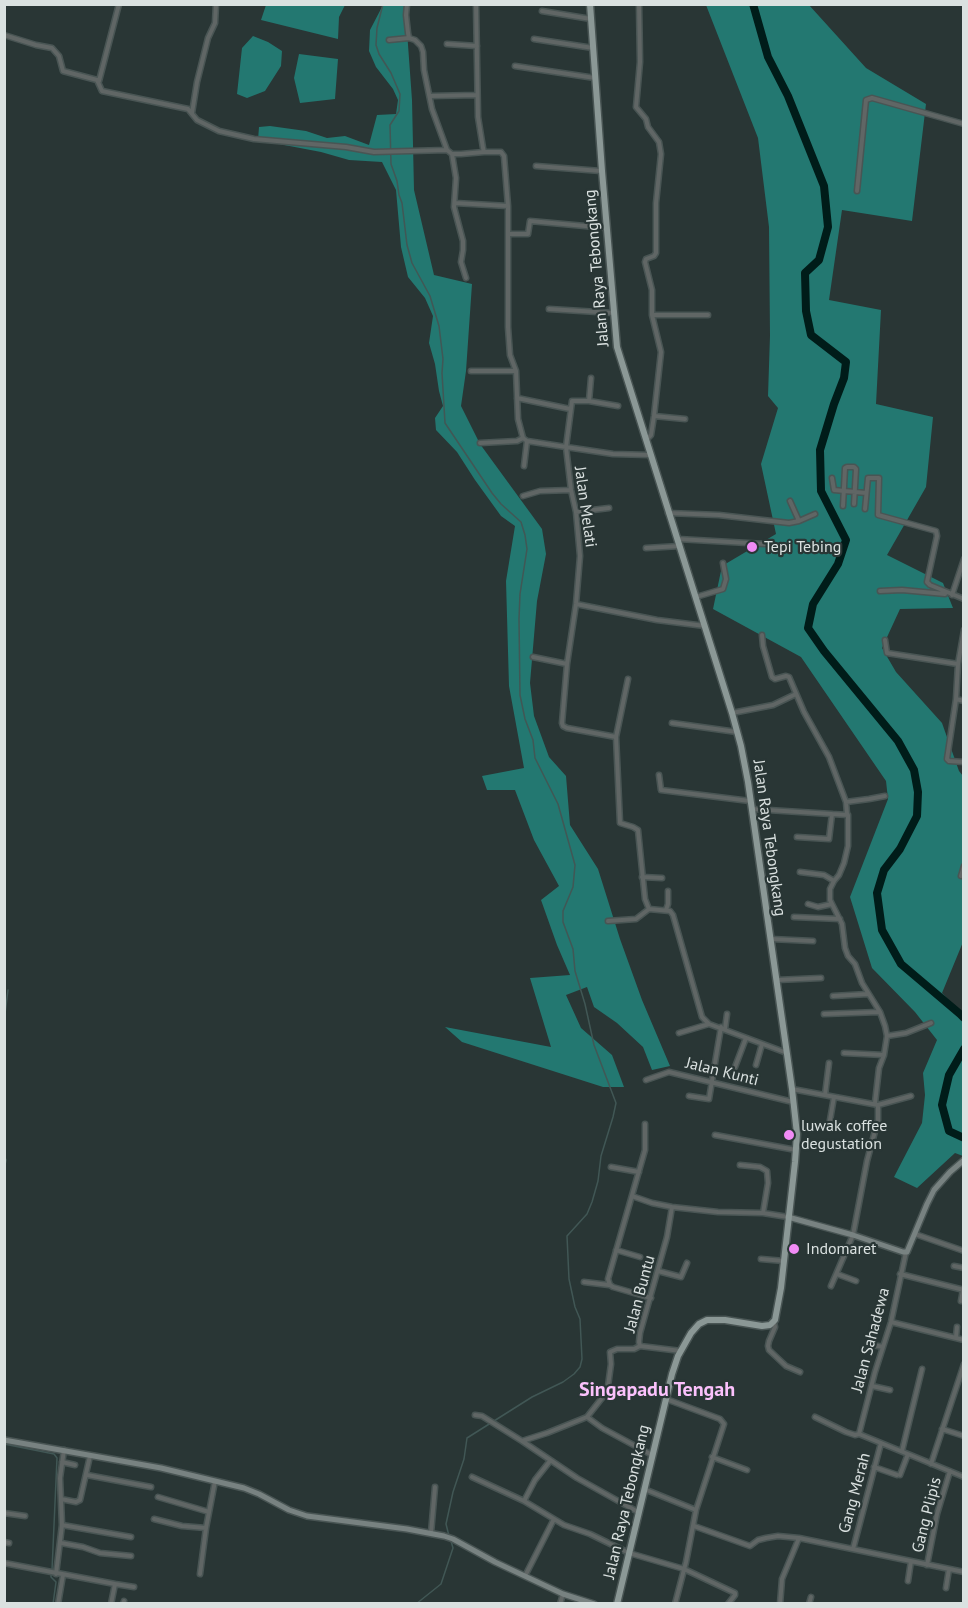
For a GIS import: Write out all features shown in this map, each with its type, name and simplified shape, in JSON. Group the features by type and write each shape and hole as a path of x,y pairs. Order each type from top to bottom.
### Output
{"main road":[{"name":"Jalan Raya Tebongkang","path":"590,4 616,347 732,713 744,760 794,1102 796,1134 781,1288 774,1322 762,1326 715,1319 704,1320 693,1329 674,1365 617,1604"},
{"path":"788,1217 853,1234 906,1252 909,1251 934,1190 963,1160"},
{"path":"4,1440 161,1468 215,1481 252,1491 289,1510 307,1516 444,1536 562,1594 594,1604"}],"street":[{"path":"119,4 99,81 102,91 188,109 197,120 219,131 254,139 346,147 374,152 447,150"},
{"path":"192,114 208,38 215,23 216,4"},
{"path":"407,4 409,38"},
{"path":"476,4 478,117 484,152"},
{"path":"639,4 640,62 636,107 645,117 648,127 659,142 661,154 656,203 656,253 645,262 652,290 652,315 661,352 651,435 646,441"},
{"path":"542,11 591,20"},
{"path":"4,35 52,48 59,56 63,71 99,81"},
{"path":"389,40 409,38 415,40 423,52 423,70 433,112 447,150 452,154 456,178 454,203 463,241 461,262 466,278"},
{"path":"534,39 594,48"},
{"path":"447,45 477,46"},
{"path":"515,66 596,78"},
{"path":"430,96 477,95"},
{"path":"856,190 866,100 872,98 963,124"},
{"path":"452,154 484,152 503,154 508,206 508,327 510,355 516,371 518,419 525,440 524,466"},
{"path":"537,166 602,171"},
{"path":"454,203 508,206"},
{"path":"508,234 528,234 530,221 607,228"},
{"path":"549,309 614,313"},
{"path":"652,315 708,315"},
{"path":"471,371 516,371"},
{"path":"589,401 591,378"},
{"path":"517,399 570,409"},
{"path":"618,406 573,400 566,447 613,454 650,455"},
{"path":"654,416 686,419"},
{"name":"Jalan Melati","path":"480,443 525,440 566,447 580,556 562,723 567,728 616,737"},
{"path":"843,506 845,468 854,466 856,469 854,504"},
{"path":"832,477 834,490 866,493"},
{"path":"865,509 868,478 879,478 878,515 936,531 937,536 927,582 963,600"},
{"path":"523,496 540,491 570,490"},
{"path":"790,501 799,521"},
{"path":"576,512 609,508"},
{"path":"668,513 719,515 785,523 799,521 815,514"},
{"path":"646,548 679,543 765,544"},
{"path":"950,595 963,559"},
{"path":"696,597 723,590 726,579 723,563"},
{"path":"880,591 902,590 950,595"},
{"path":"576,604 647,618 705,626"},
{"path":"963,630 947,759 963,762"},
{"path":"762,635 772,677 775,679 788,676 804,712 829,757 846,802 848,846 844,862 829,893 830,900 840,919 848,956 855,964 868,993 883,1018 887,1036 879,1068 878,1120 867,1161 853,1234 831,1286"},
{"path":"885,640 887,653 958,664"},
{"path":"533,657 567,664"},
{"path":"628,679 616,737 620,823 638,831 645,899 649,909"},
{"path":"732,713 773,705 796,693"},
{"path":"956,699 963,701"},
{"path":"672,723 737,732"},
{"path":"659,775 661,790 751,805 848,815"},
{"path":"846,802 885,796"},
{"path":"797,837 829,839 832,814"},
{"path":"961,876 963,866"},
{"path":"800,872 826,875 834,880"},
{"path":"642,877 662,878"},
{"path":"665,910 668,904 668,891"},
{"path":"808,904 818,907 832,904"},
{"path":"649,909 670,911 673,915 704,1020 709,1024 787,1053"},
{"path":"608,921 636,919 649,909"},
{"path":"794,917 840,919"},
{"path":"771,939 813,941"},
{"path":"777,980 821,978"},
{"path":"833,996 868,993"},
{"path":"824,1014 880,1012"},
{"path":"689,1096 708,1100 727,1014"},
{"path":"887,1036 906,1033 931,1023"},
{"path":"679,1033 709,1024"},
{"path":"735,1067 746,1038"},
{"path":"756,1065 762,1044"},
{"path":"844,1053 884,1055"},
{"path":"825,1095 829,1063"},
{"name":"Jalan Kunti","path":"646,1080 669,1072 794,1102"},
{"path":"792,1089 877,1104 911,1096"},
{"path":"830,1120 834,1096"},
{"path":"610,1285 609,1276 645,1150 645,1124"},
{"path":"715,1135 796,1151"},
{"path":"740,1165 760,1167 767,1171 768,1183 764,1213"},
{"path":"611,1167 639,1172"},
{"path":"632,1196 672,1207 718,1212 764,1213 788,1217"},
{"name":"Jalan Buntu","path":"672,1207 667,1237 640,1333 640,1346 681,1351"},
{"path":"915,1234 963,1251"},
{"path":"616,1250 640,1257"},
{"name":"Jalan Sahadewa","path":"859,1434 891,1322 906,1252"},
{"path":"761,1259 784,1261"},
{"path":"658,1271 681,1277 687,1263"},
{"path":"954,1266 963,1268"},
{"path":"837,1274 856,1281"},
{"path":"900,1274 963,1290 961,1301"},
{"path":"584,1282 610,1285 651,1298"},
{"path":"774,1322 775,1327 768,1346 770,1350 786,1366 800,1372"},
{"path":"891,1322 963,1340"},
{"path":"956,1337 957,1327"},
{"path":"868,1344 883,1347"},
{"path":"522,1441 587,1417 608,1386 610,1352 640,1346"},
{"path":"931,1464 963,1364"},
{"path":"902,1451 922,1369"},
{"path":"872,1386 890,1390"},
{"path":"666,1399 724,1422 696,1510 675,1604"},
{"path":"475,1415 482,1416 577,1478 638,1512"},
{"path":"587,1417 602,1428 652,1455"},
{"path":"815,1418 850,1434 859,1434 963,1477"},
{"path":"942,1429 963,1436"},
{"name":"Gang Merah","path":"853,1549 881,1443"},
{"path":"56,1574 61,1543 60,1478 64,1450"},
{"path":"874,1467 899,1475 908,1454"},
{"path":"61,1499 80,1501 90,1455"},
{"path":"712,1457 747,1470"},
{"path":"524,1501 535,1480 550,1461"},
{"path":"62,1462 75,1465"},
{"name":"Gang Plipis","path":"927,1565 937,1514 950,1471"},
{"path":"87,1475 151,1487"},
{"path":"472,1477 524,1501 564,1525 590,1534 629,1553 684,1569 735,1594 728,1604"},
{"path":"200,1574 215,1481"},
{"path":"431,1533 435,1487"},
{"path":"644,1489 696,1510"},
{"path":"158,1497 209,1512"},
{"path":"4,1513 25,1516"},
{"path":"154,1519 182,1526 206,1528"},
{"path":"525,1576 555,1519"},
{"path":"62,1525 131,1537"},
{"path":"694,1526 750,1546 758,1540 778,1536 799,1538 963,1572"},
{"path":"780,1604 782,1579 799,1538"},
{"path":"61,1543 105,1554 131,1557"},
{"path":"908,1581 911,1561"},
{"path":"4,1563 134,1587"},
{"path":"946,1587 949,1569"},
{"path":"60,1603 63,1575"},
{"path":"111,1604 115,1584"},
{"path":"560,1604 562,1594"},
{"path":"809,1604 811,1597"}],"shaded area":[{"path":"266,5 345,5 339,17 338,39 261,20"},
{"path":"383,5 409,5 407,31 412,100 414,190 434,275 472,284 466,371 461,406 480,444 542,529 546,554 537,601 530,683 534,716 549,757 566,776 570,825 598,869 642,1000 670,1066 652,1070 643,1047 617,1023 594,1007 587,987 566,995 581,1028 612,1055 624,1087 603,1087 462,1042 445,1027 551,1047 530,978 570,975 541,900 559,886 534,840 515,790 487,790 482,776 524,768 509,686 506,581 515,526 501,516 457,452 436,430 435,418 443,406 429,343 433,316 425,298 408,277 401,247 396,190 382,162 349,160 321,152 258,140 259,127 270,126 306,131 327,138 345,136 369,145 377,115 396,114 398,100 393,89 376,67 369,51 370,30"},
{"path":"706,5 809,5 866,68 926,104 912,221 842,210 829,300 881,310 876,404 933,417 926,487 887,555 943,583 953,608 900,609 882,648 896,672 942,723 959,771 963,776 963,942 942,993 963,1015 963,1156 955,1153 917,1188 894,1177 922,1123 925,1095 923,1073 937,1040 915,1012 872,968 850,897 888,799 886,781 801,657 713,609 722,566 776,534 761,464 778,408 768,396 769,227 758,138"},
{"path":"253,36 282,51 281,66 265,91 247,98 237,94 242,48"},
{"path":"299,54 338,59 335,99 300,103 294,78"}],"waterway":[{"path":"383,4 377,28 376,45 400,94 399,111 390,125 391,164 402,203 407,245 412,263 430,296 439,326 443,359 445,423 492,493 521,522 525,535 527,549 520,594 519,619 520,695 525,719 533,740 535,758 558,804 575,865 573,887 563,911 563,922 573,949 575,971 594,1045 616,1103 601,1156 598,1181 592,1202 587,1214 567,1236 569,1279 580,1319 582,1359 580,1367 563,1382 532,1397 467,1438 464,1459 446,1524 449,1536"},
{"path":"753,4 768,57 788,96 824,186 828,227 819,260 805,273 806,311 811,335 846,362 844,378 820,450 821,491 846,540 838,564 813,604 808,628 824,651 898,741 914,770 918,792 917,816 900,849 884,870 877,893 882,930 901,964 964,1018"},
{"path":"4,1022 8,990"},
{"path":"964,1049 949,1075 942,1105 949,1131 964,1138"},
{"path":"4,1155 6,1160 4,1170"},
{"path":"4,1444 54,1454 57,1458 52,1570"},
{"path":"416,1604 441,1584 453,1548 451,1541"},
{"path":"51,1574 56,1582 53,1604"}],"place":[{"name":"Tepi Tebing","path":"752,547"},
{"name":"luwak coffee degustation","path":"789,1135"},
{"name":"Indomaret","path":"794,1249"}],"district":[{"name":"Singapadu Tengah","path":"657,1390"}]}
